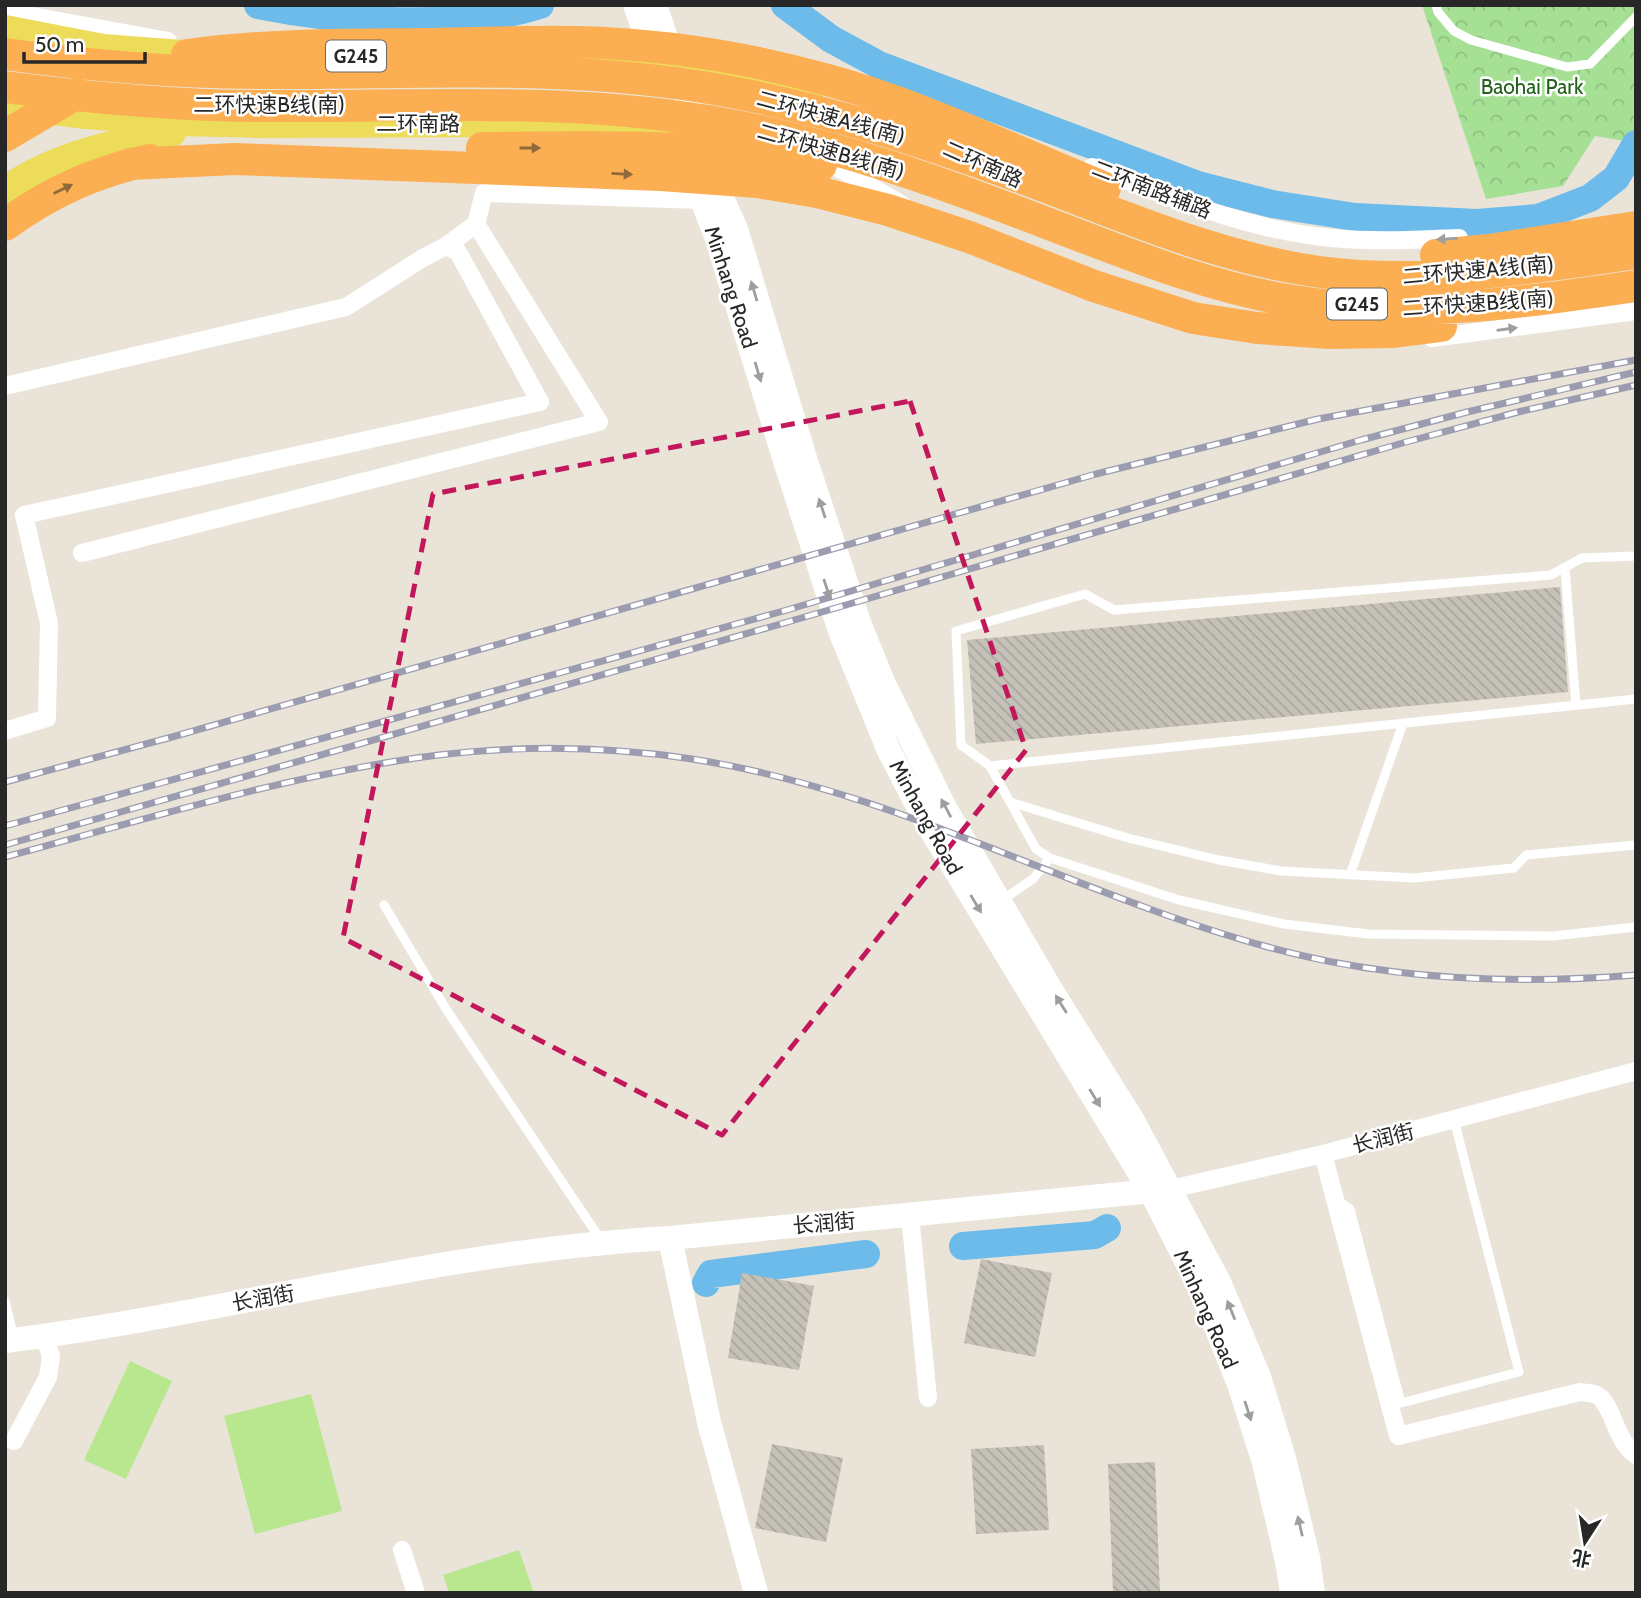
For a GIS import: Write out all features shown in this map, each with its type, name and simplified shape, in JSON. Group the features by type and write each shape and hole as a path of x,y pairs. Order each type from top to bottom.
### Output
{"highway":[{"path":"5,136 92,85 138,67 188,55 298,46 579,42 646,47 711,55 825,79 934,116 1118,194 1213,246 1288,267"},
{"name":"二环快速A线(南)","path":"5,54 113,66 222,72 488,71 574,74 736,92 785,102 880,129 1169,233 1230,253 1288,267 1370,276 1458,275 1636,253"},
{"name":"二环快速B线(南)","path":"5,87 133,101 222,106 453,104 572,107 633,111 730,125 812,144 893,168 1158,264 1251,292 1346,308 1418,310 1506,304 1629,284"},
{"path":"5,225 54,193 102,172 130,164 195,153 450,148 652,149 762,156 818,164 890,181 975,207 1128,262 1251,292"},
{"path":"130,164 235,159 684,176 772,184 825,194 888,211 969,237 1153,306 1213,322 1306,332 1410,331 1451,324 1556,297 1629,284"},
{"path":"1089,181 1220,231 1275,245 1336,254 1399,256 1459,253 1636,228"},
{"path":"1458,275 1521,264 1636,228"}],"main road":[{"name":"Minhang Road","path":"635,5 666,66"},
{"name":"Minhang Road","path":"656,5 666,66 688,134 701,200 716,236 840,631 889,751 925,820 1219,1282 1259,1377 1284,1458 1308,1558 1313,1593"},
{"name":"二环南路","path":"5,29 137,52 223,57 513,56 666,66 747,78 833,102 1132,226 1209,252 1287,272 1348,280 1418,282 1503,276 1636,258"},
{"path":"5,48 137,52"},
{"path":"5,106 177,122 307,124"},
{"name":"二环南路","path":"307,124 512,123 795,142 862,155 952,182 1192,271 1252,288 1313,300 1381,305 1446,304 1629,284"},
{"name":"G245","path":"5,190 47,166 82,152 124,141 175,132 307,124"},
{"name":"Minhang Road","path":"688,134 713,178 736,229 805,458 860,625 883,682 945,808 1132,1119 1239,1384 1264,1463 1292,1593"},
{"name":"长润街","path":"10,1341 447,1264 602,1241 670,1238 1161,1191"},
{"path":"670,1238 709,1422 757,1593"}],"street":[{"path":"5,11 195,46 279,55 349,56"},
{"name":"二环南路辅路","path":"666,66 783,79 914,107 1018,139 1205,210 1299,233 1362,240 1438,239 1517,232 1636,215"},
{"path":"688,134 782,147 814,158 850,175 959,239 1052,282 1153,319 1236,340 1311,346 1382,343 1636,311"},
{"path":"5,386 346,307 446,246 476,224 484,193 701,200"},
{"path":"82,553 599,422 476,224"},
{"path":"5,732 47,718 49,623 24,515 540,402 458,252 446,246"},
{"name":"长润街","path":"1161,1191 1323,1154 1636,1070"},
{"path":"1323,1154 1398,1436 1580,1392 1596,1395 1605,1404 1627,1450 1636,1455"},
{"path":"909,1215 929,1398"},
{"path":"14,1441 48,1377 51,1356 44,1336"},
{"path":"402,1550 416,1593"}],"lane":[{"path":"1436,5 1438,12 1454,31 1471,40 1567,67 1590,64 1636,17"},
{"path":"1636,556 1582,558 1551,575 1114,610 1085,594 956,631 961,745 990,766 1036,849 1050,858 1178,900 1284,924 1368,934 1553,936 1636,928"},
{"path":"1565,568 1576,705"},
{"path":"990,766 1636,699"},
{"path":"1350,876 1404,723"},
{"path":"1010,802 1128,838 1219,860 1281,871 1350,876 1414,878 1514,868 1525,855 1636,845"},
{"path":"1000,901 1033,878 1050,858"},
{"path":"384,905 446,1009 602,1241"},
{"path":"1334,1197 1350,1209 1401,1403 1519,1372 1454,1120"},
{"path":"5,1301 10,1341"}],"highlighted area":[{"path":"910,401 1026,750 722,1135 343,938 433,494"}],"green space":[{"name":"Baohai Park","path":"1422,5 1636,5 1636,143 1595,136 1563,186 1486,199"},
{"path":"130,1361 172,1381 126,1479 84,1460"},
{"path":"311,1394 342,1511 255,1534 224,1416"},
{"path":"519,1550 534,1593 449,1593 443,1575"}],"building":[{"path":"1560,587 1568,692 976,744 967,640"},
{"path":"981,1259 1052,1273 1035,1357 964,1343"},
{"path":"742,1273 814,1286 799,1370 728,1358"},
{"path":"772,1444 843,1458 826,1542 755,1528"},
{"path":"1044,1445 1049,1530 976,1534 971,1449"},
{"path":"1155,1462 1160,1593 1113,1593 1108,1464"}],"waterway":[{"path":"258,5 326,16 400,21 473,18 540,5"},
{"path":"785,5 831,39 879,65 1198,185 1272,204 1355,217 1477,223 1538,218 1590,198 1616,178 1636,144"},
{"path":"963,1246 1095,1235 1107,1228"},
{"path":"706,1283 711,1274 866,1254"}],"railway":[{"path":"5,782 1096,474 1318,419 1636,360"},
{"path":"5,826 787,610 1361,440 1636,372"},
{"path":"5,845 1406,442 1518,412 1636,385"},
{"path":"5,857 265,788 370,766 490,750 592,749 692,759 767,774 840,794 912,818 1196,925 1313,958 1359,967 1450,977 1543,979 1636,975"}]}
